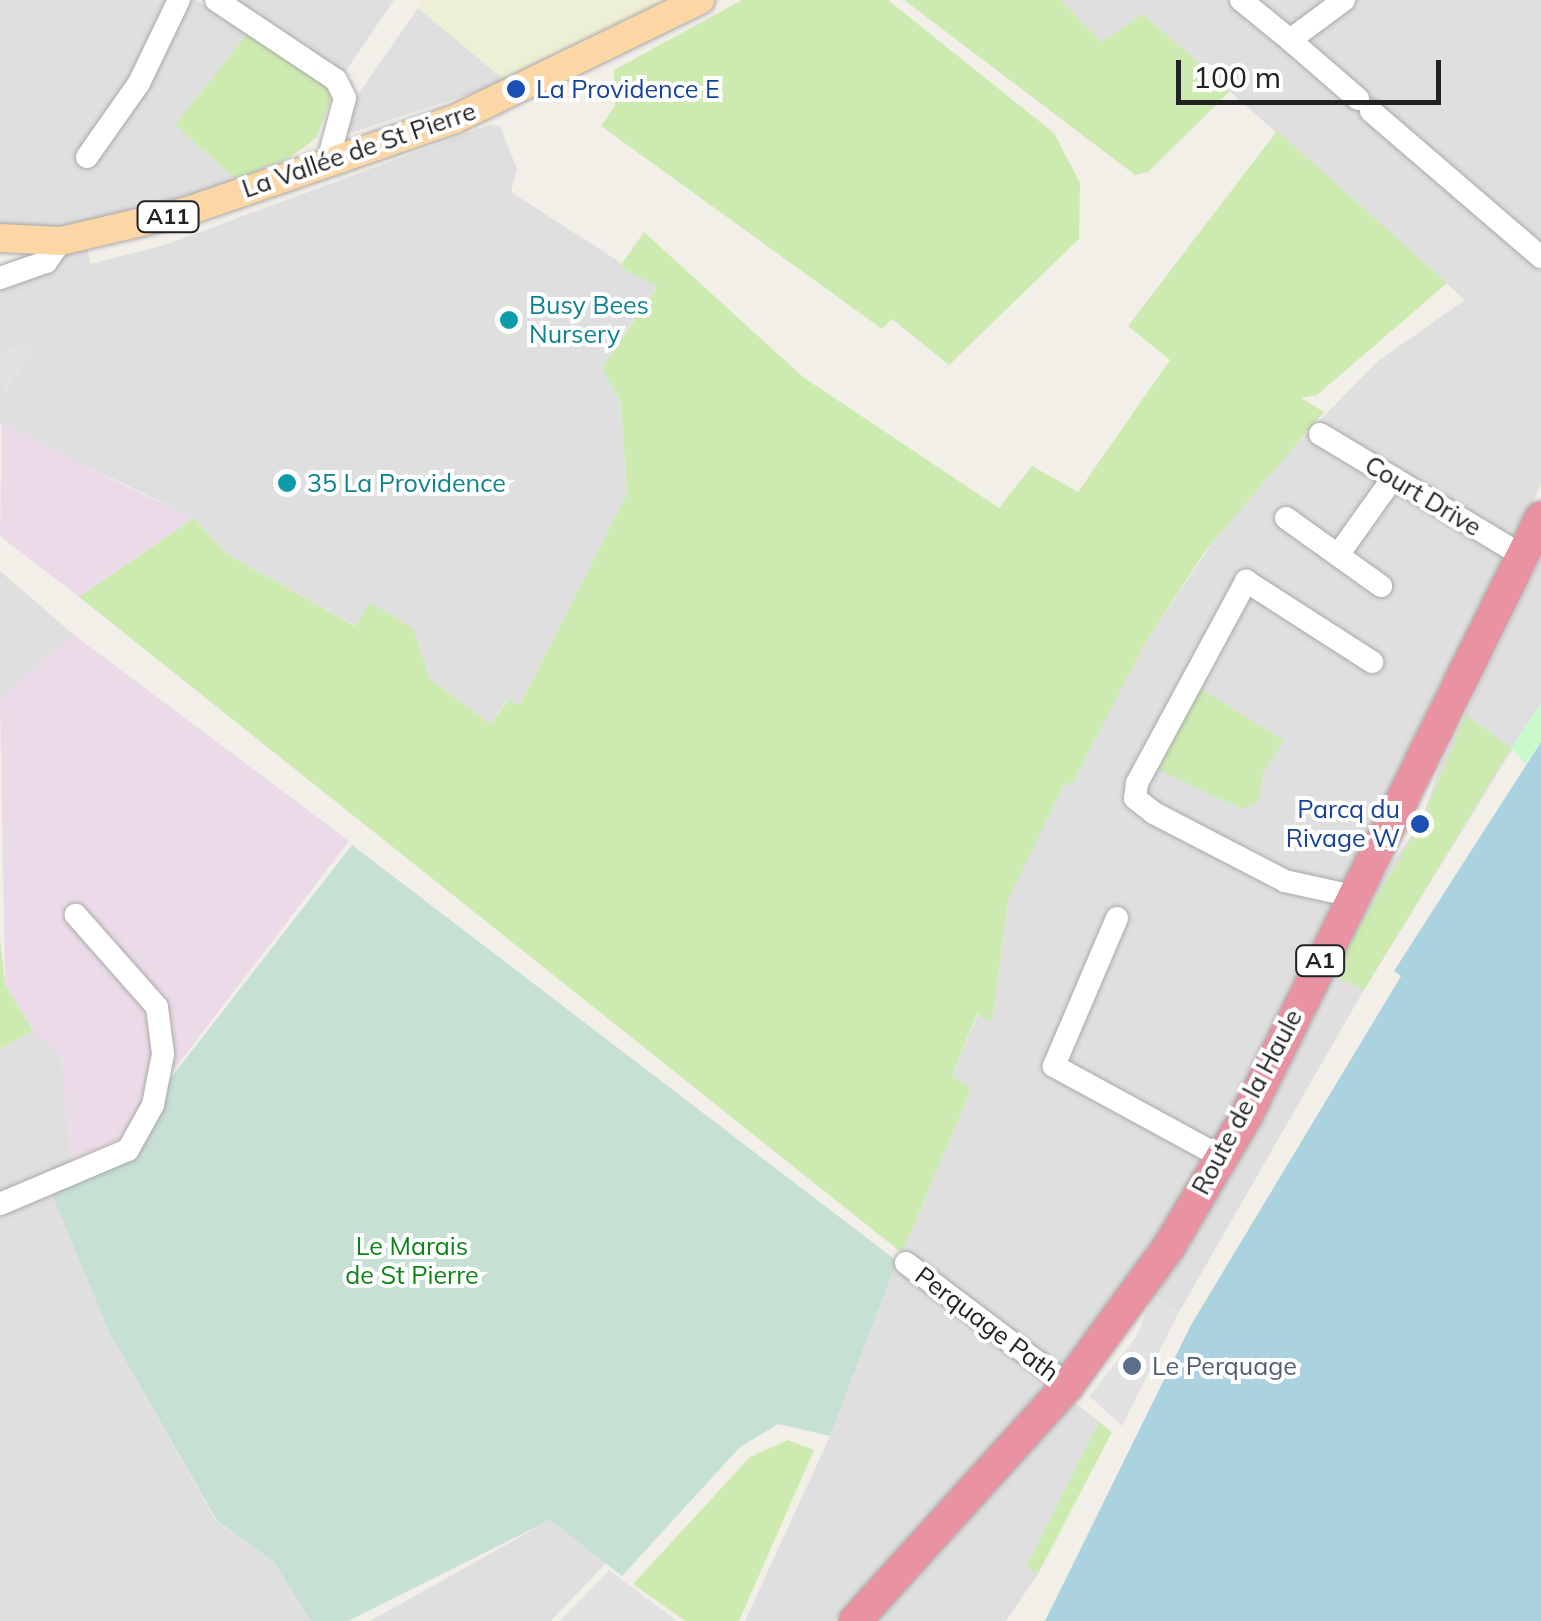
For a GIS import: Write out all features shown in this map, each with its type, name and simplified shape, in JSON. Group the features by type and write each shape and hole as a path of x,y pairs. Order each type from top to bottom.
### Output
{"highway":[{"name":"Route de la Haule","path":"855,1621 1068,1385 1148,1278 1222,1157 1526,558 1541,518"}],"main road":[{"name":"La Vallée de St Pierre","path":"0,238 61,241 188,211 328,157 453,120 700,0"}],"street":[{"path":"87,157 139,83 179,0"},
{"path":"216,0 336,80 345,98 328,157"},
{"path":"1240,0 1541,257"},
{"path":"1290,40 1344,0"},
{"path":"0,278 46,262 61,241"},
{"name":"Court Drive","path":"1320,434 1526,558"},
{"path":"1338,555 1393,478"},
{"path":"1286,518 1381,586"},
{"path":"1354,896 1286,881 1154,813 1136,798 1136,783 1246,581 1372,662"},
{"path":"0,1204 128,1150 153,1105 164,1054 157,1007 76,915"},
{"path":"1116,918 1054,1066 1222,1157"},
{"name":"Perquage Path","path":"906,1263 1068,1385"}],"shaded area":[{"path":"0,0 196,0 328,82 330,102 316,138 285,161 121,221 35,230 0,226"},
{"path":"232,0 394,0 345,72"},
{"path":"1061,0 1541,0 1541,483 1498,590 1304,958 1246,1093 1174,1224 1063,1377 902,1253 971,1089 952,1076 978,1014 992,1021 1008,900 1028,849 1065,781 1072,783 1144,645 1239,503 1378,361 1465,300 1144,15 1101,43"},
{"path":"418,8 507,82 341,136 357,96"},
{"path":"489,125 500,126 517,169 511,192 657,286 602,368 621,403 627,494 520,705 507,700 491,724 430,680 413,628 356,626 225,553 194,518 0,424 0,283 64,247 87,245 90,264 165,245"},
{"path":"0,338 1,354 23,342 34,352 5,392 0,379"},
{"path":"2,421 194,518 79,597 0,536"},
{"path":"1541,558 1541,703 1364,990 1179,1312 1153,1295 1391,864 1420,824 1439,769"},
{"path":"0,571 74,635 0,698"},
{"path":"74,635 349,841 121,1139 71,1160 61,1055 33,1031 5,984 0,698"},
{"path":"33,1031 61,1055 73,1179 49,1188 109,1332 216,1521 273,1561 311,1621 0,1621 0,1049"},
{"path":"897,1261 1049,1383 834,1621 745,1621 830,1436"},
{"name":"Le Perquage","path":"1153,1295 1179,1312 1122,1426 1089,1396 1136,1337"},
{"path":"1069,1398 1099,1422 1028,1565 1038,1574 1006,1621 871,1621"},
{"path":"550,1520 606,1563 551,1621 370,1621"},
{"path":"609,1570 677,1621 560,1621"}],"green space":[{"path":"423,0 675,0 507,82 418,8"},
{"path":"742,0 888,0 1054,133 1080,183 1079,239 949,365 892,319 882,329 601,126 615,106 614,70"},
{"path":"904,0 1061,0 1101,42 1143,14 1230,91 1148,172 1135,175"},
{"path":"248,33 328,82 330,102 316,138 290,157 236,179 175,125"},
{"path":"1277,131 1447,283 1317,395 1301,398 1324,412 1206,550 1144,645 1072,784 1065,782 1008,900 992,1022 977,1014 952,1076 971,1089 902,1253 79,597 194,518 225,553 355,626 370,603 413,628 430,680 491,724 508,700 520,705 627,494 621,403 602,368 657,287 620,266 644,232 803,377 999,508 1032,466 1078,492 1170,360 1128,326"},
{"path":"1197,686 1284,741 1263,773 1258,802 1242,809 1159,770"},
{"path":"1541,703 1541,742 1525,764 1511,748"},
{"path":"1466,715 1511,748 1364,990 1331,974 1420,824"},
{"name":"Le Marais de St Pierre","path":"352,845 897,1261 830,1436 778,1424 740,1447 622,1576 550,1520 348,1621 311,1621 273,1561 217,1521 109,1332 49,1188 137,1156 170,1079"},
{"path":"0,939 5,984 33,1031 0,1049"},
{"path":"1099,1422 1112,1432 1038,1574 1027,1566"},
{"path":"788,1440 814,1450 739,1621 685,1621 633,1584 750,1457"}],"water":[{"path":"1541,742 1541,1621 1045,1621 1191,1325 1401,976 1394,971"}],"place":[{"name":"La Providence E","path":"516,89"},
{"name":"Busy Bees Nursery","path":"509,320"},
{"name":"35 La Providence","path":"287,483"},
{"name":"Parcq du Rivage W","path":"1420,824"},
{"name":"Le Perquage","path":"1132,1366"}]}
